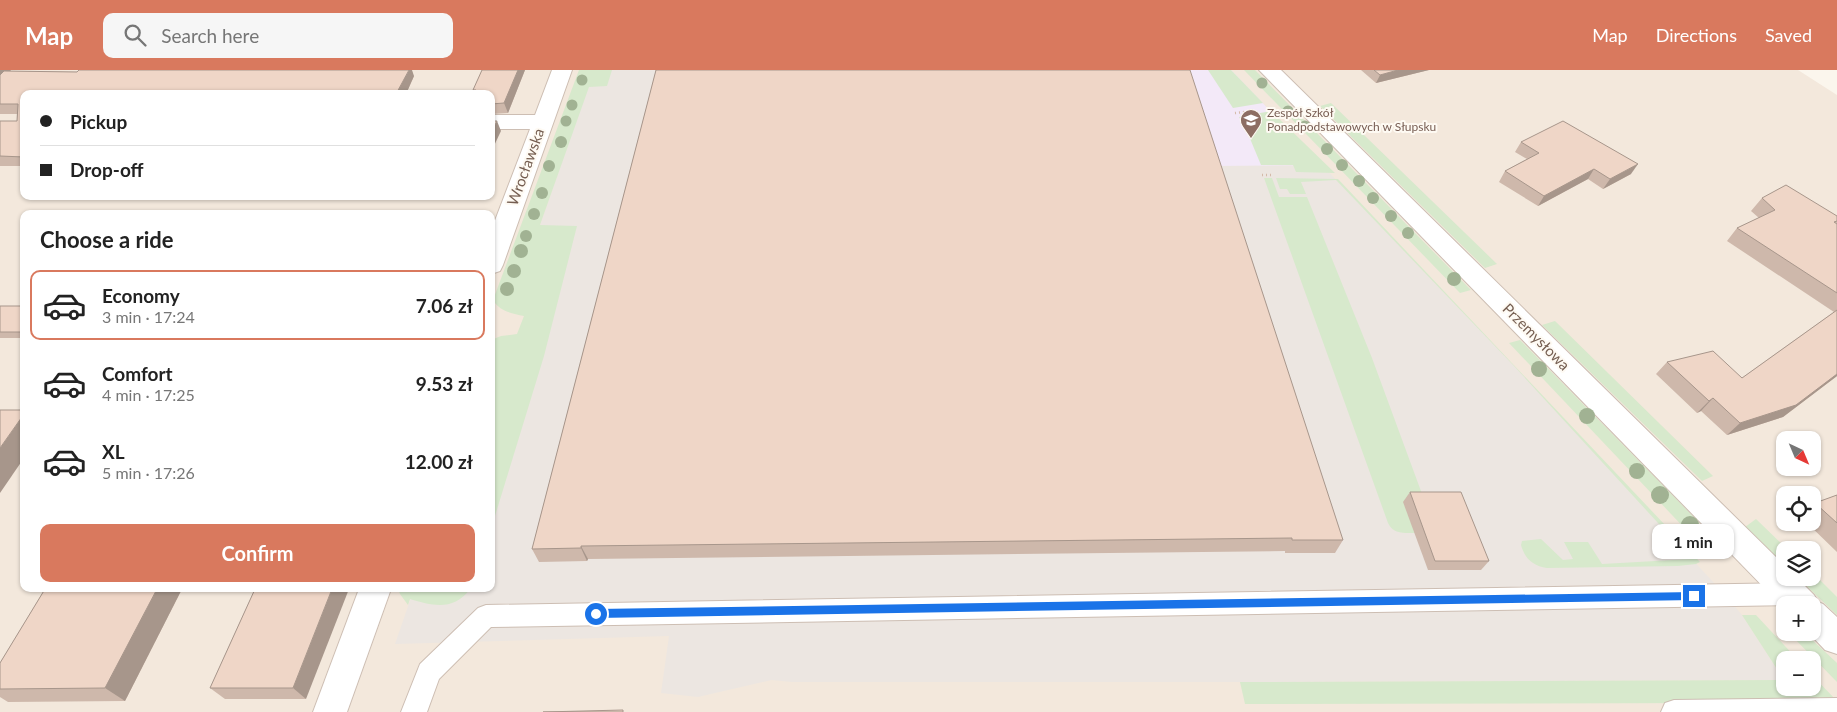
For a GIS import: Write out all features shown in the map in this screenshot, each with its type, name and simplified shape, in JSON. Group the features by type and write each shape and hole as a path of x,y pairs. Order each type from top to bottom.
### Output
{"street":[{"name":"Wrocławska","path":"495,254 562,70"},
{"name":"Przemysłowa","path":"1268,70 1793,596"},
{"path":"495,122 543,122"},
{"path":"330,712 374,592"},
{"name":"Przemysłowa","path":"1821,623 1837,639"}],"lane":[{"path":"414,712 428,672 486,616 1776,605"},
{"path":"1674,712 1837,710"}],"path":[{"path":"1235,113 1254,111"},
{"path":"1262,175 1273,175"}],"shaded area":[{"path":"0,70 1798,70 1837,95 1837,712 0,712"},
{"path":"594,70 1231,70 1514,366 1726,596 1742,615 1776,668 1776,680 792,682 772,680 698,697 661,693 669,636 395,644 413,592 495,592 495,413 531,303 513,303"},
{"name":"Zespół Szkół Ponadpodstawowych w Słupsku","path":"1183,70 1231,70 1322,165 1213,166"}],"green space":[{"path":"579,70 612,70 607,86 589,87 540,225 577,226 544,356 495,516 495,338 517,334 524,316 503,310 495,303 495,295"},
{"path":"1208,70 1231,70 1263,103 1233,108"},
{"path":"1244,70 1255,70 1471,290 1460,293"},
{"path":"1331,103 1497,264 1485,268 1320,106"},
{"path":"1271,111 1335,173 1296,172 1293,165 1261,165 1239,117"},
{"path":"1264,178 1272,178 1279,197 1307,197 1372,358 1425,502 1415,533 1396,531 1388,523"},
{"path":"1276,178 1338,179 1700,562 1678,566 1547,568 1538,566 1530,561 1521,545 1522,541 1541,539 1563,560 1573,559 1564,542 1588,542 1602,564 1691,559 1514,366 1336,180 1301,182 1306,194 1290,194 1287,189 1280,189"},
{"path":"1555,321 1713,476 1702,481 1542,325"},
{"path":"1520,340 1698,521 1703,530 1708,553 1509,343"},
{"path":"1756,519 1779,541 1776,541 1776,556 1745,527"},
{"path":"1821,581 1837,597 1837,615 1821,600 1821,596 1817,596 1806,586 1821,586"},
{"path":"399,592 467,592 457,601 443,605 410,599 408,605"},
{"path":"1742,615 1756,615 1776,636 1776,641 1780,641 1790,651 1776,651 1776,668"},
{"path":"1797,641 1813,641 1837,663 1837,682 1821,666 1821,651 1807,651"},
{"path":"1776,680 1776,696 1821,696 1821,684 1835,699 1723,703 1245,704 1240,682"}],"building":[{"path":"79,70 409,70 398,90 20,90 20,157 0,156 0,121 17,121 18,104 0,104 0,75 4,71 77,72"},
{"path":"482,70 518,70 504,103 495,104 495,90 473,90"},
{"path":"656,70 1190,70 1343,540 1292,540 1292,538 581,546 581,548 532,549"},
{"path":"1374,70 1398,70 1380,75"},
{"path":"1563,121 1638,164 1610,179 1594,169 1544,196 1505,171 1539,153 1521,142"},
{"path":"1786,185 1837,216 1837,221 1834,222 1837,224 1837,293 1737,228 1775,210 1762,198"},
{"path":"0,306 20,306 20,332 0,332"},
{"path":"1837,310 1837,374 1796,405 1740,423 1713,398 1709,401 1667,362 1713,351 1742,378"},
{"path":"0,410 20,410 20,420 0,448"},
{"path":"1410,492 1461,492 1489,561 1435,561"},
{"path":"1837,495 1837,523 1821,508 1821,501"},
{"path":"43,592 155,592 105,688 0,689 0,663"},
{"path":"254,592 331,592 293,688 210,688"},
{"path":"623,710 623,712 543,712"}],"place":[{"name":"Zespół Szkół Ponadpodstawowych w Słupsku","path":"1251,139"}],"route":[{"path":"596,614 1694,596"}]}
